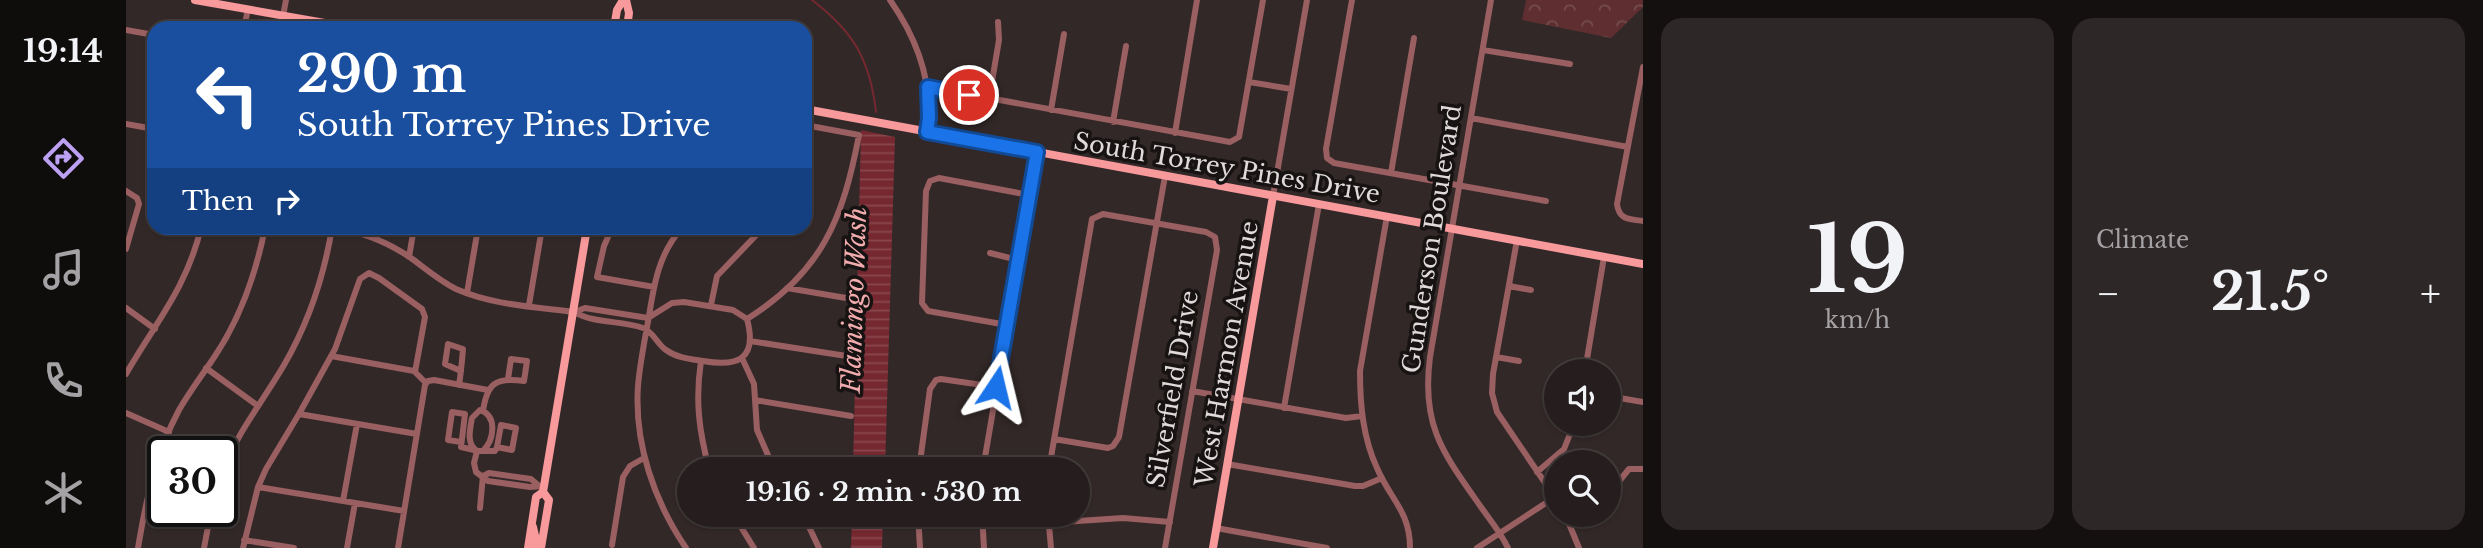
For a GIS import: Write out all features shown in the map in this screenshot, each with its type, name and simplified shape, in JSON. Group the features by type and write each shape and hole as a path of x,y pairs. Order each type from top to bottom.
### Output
{"main road":[{"path":"195,0 313,21"},
{"path":"615,21 617,10 625,0"},
{"path":"625,0 629,13 627,21"},
{"name":"South Torrey Pines Drive","path":"812,110 1643,264"},
{"name":"West Harmon Avenue","path":"1213,548 1273,196"},
{"path":"528,548 536,497 542,488 586,235"},
{"path":"541,548 549,500 542,488"},
{"path":"532,524 535,532 534,548"}],"street":[{"path":"284,16 286,0"},
{"path":"890,0 912,34 922,58 928,87 927,132"},
{"path":"1175,133 1197,0"},
{"path":"928,87 1175,133 1235,141 1239,137 1263,0"},
{"name":"West Harmon Avenue","path":"1273,196 1307,0"},
{"path":"1352,0 1326,149 1327,158 1334,163 1546,201"},
{"name":"Gunderson Boulevard","path":"1491,0 1427,382 1434,432 1448,461 1508,548"},
{"path":"245,21 248,9"},
{"path":"989,99 999,40 998,22"},
{"path":"126,30 147,34"},
{"path":"1051,110 1064,34"},
{"path":"1391,173 1414,38"},
{"path":"1113,122 1126,46"},
{"path":"1483,50 1570,64"},
{"path":"1643,67 1617,204 1618,213 1622,217 1643,221"},
{"path":"1249,82 1291,89"},
{"path":"1471,118 1628,147"},
{"path":"126,124 147,128"},
{"path":"747,319 772,303 811,265 832,229 849,184 859,135 812,126"},
{"path":"985,457 1037,152"},
{"path":"1054,439 1108,448 1113,446 1119,437 1165,176"},
{"path":"1007,325 928,311 924,307 926,191 930,181 939,178 1029,195"},
{"path":"126,191 137,198 139,204 126,249"},
{"path":"1284,408 1319,204"},
{"path":"1051,457 1090,224 1097,215 1103,214 1156,223"},
{"path":"1387,216 1360,371 1362,416 1370,450 1382,478 1408,521 1410,548"},
{"name":"Silverfield Drive","path":"1156,223 1206,232 1215,237 1217,250 1165,548"},
{"path":"126,374 180,288 199,235"},
{"path":"138,548 149,492 169,432 220,347 245,299 264,235"},
{"path":"238,437 285,364 305,325 332,235"},
{"path":"364,235 409,257 435,277 467,293 484,298 574,312 584,317 647,323 672,303 711,305 733,310 747,319 750,341 742,358 733,363 724,365 681,358 665,350 647,323"},
{"path":"409,257 413,235"},
{"path":"467,293 477,235"},
{"path":"529,305 540,235"},
{"path":"609,235 597,277 654,287"},
{"path":"677,235 664,254 654,287 638,388 644,458 658,498 686,548"},
{"path":"711,305 717,276 756,235"},
{"path":"1517,240 1492,393 1497,412 1544,482"},
{"path":"990,253 1018,260"},
{"path":"1587,359 1604,257"},
{"path":"243,548 258,487 266,469 331,356 360,279 369,273 422,309 425,317 415,372"},
{"path":"1509,286 1531,290"},
{"path":"787,288 852,299"},
{"path":"126,308 155,329"},
{"path":"750,341 853,357"},
{"path":"331,356 415,372 426,383"},
{"path":"742,358 754,384 757,430 767,457"},
{"path":"1496,358 1519,361"},
{"path":"701,361 696,392 698,419 706,457"},
{"path":"205,368 258,406"},
{"path":"459,384 461,371"},
{"path":"483,411 491,386 508,379"},
{"path":"426,383 434,380 488,390"},
{"path":"921,457 930,389 936,380 996,387"},
{"path":"398,548 426,383"},
{"path":"1192,391 1346,418 1362,416"},
{"path":"1621,398 1643,402"},
{"path":"755,400 851,416"},
{"path":"478,451 469,434 472,418 480,410 483,411"},
{"path":"483,411 493,425 489,445 478,451 474,463 476,472 488,481 542,488"},
{"path":"461,442 448,440 452,412 465,414 461,447 478,451 495,451 497,447"},
{"path":"126,413 169,432"},
{"path":"299,414 417,434"},
{"path":"343,501 357,424"},
{"path":"1537,471 1564,449 1571,436"},
{"path":"612,545 623,477 629,466 644,458"},
{"path":"1227,464 1354,486 1363,486 1382,478"},
{"path":"1621,479 1629,469 1643,468"},
{"path":"480,509 483,476"},
{"path":"258,487 404,511"},
{"path":"347,548 355,503"},
{"path":"1477,548 1544,505"},
{"path":"1090,520 1123,518 1170,522"},
{"path":"204,548 208,527"},
{"path":"741,527 754,548"},
{"path":"809,527 819,548"},
{"path":"919,527 920,548"},
{"path":"983,527 984,548"},
{"path":"1048,527 1051,548"},
{"path":"1570,527 1579,548"},
{"path":"1216,528 1326,548"},
{"path":"244,540 294,548"}],"green space":[{"path":"1526,0 1643,0 1643,7 1611,38 1522,20"}],"shaded area":[{"name":"Flamingo Wash","path":"861,130 895,137 885,457 853,457"},
{"path":"852,527 883,527 882,548 851,548"}],"waterway":[{"name":"Flamingo Wash","path":"812,0 839,24 858,48 869,77 876,112"}],"route":[{"path":"969,95 928,87 927,132 1037,152 996,387"}]}
